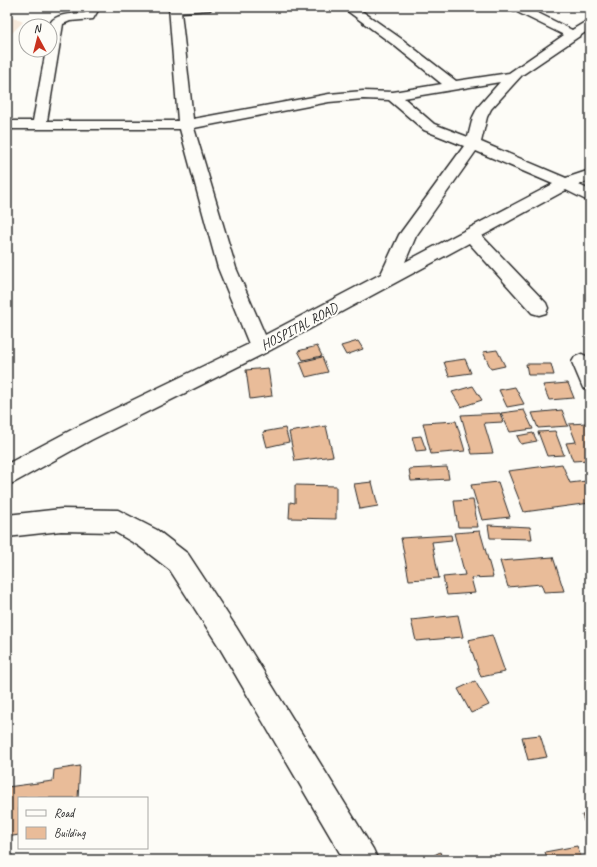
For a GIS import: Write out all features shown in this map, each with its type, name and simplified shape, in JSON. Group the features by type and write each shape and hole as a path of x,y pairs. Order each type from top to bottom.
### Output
{"street":[{"path":"39,126 57,22 68,18 89,16 94,7"},
{"path":"206,7 176,8 186,125 227,268 260,347"},
{"path":"348,7 399,43 452,85"},
{"path":"518,7 571,34"},
{"path":"388,280 408,235 473,144 480,117 485,107 517,72 571,34 590,23"},
{"path":"7,125 186,125 330,98 363,95 394,96 452,85 513,76"},
{"path":"394,96 429,128 473,144 566,184 590,196"},
{"name":"HOSPITAL ROAD","path":"7,475 83,434 260,347 471,236 566,184 590,175"},
{"path":"471,236 539,308"},
{"path":"582,362 590,382"},
{"path":"7,526 61,520 118,521 148,538 180,562 227,636 362,860"}],"shaded area":[{"path":"7,14 18,20 18,27 7,38"}],"building":[{"path":"358,341 363,349 346,355 341,346"},
{"path":"317,346 322,356 303,360 298,351"},
{"path":"497,350 505,366 491,369 483,352"},
{"path":"322,357 328,372 306,377 300,362"},
{"path":"465,359 471,373 449,376 444,362"},
{"path":"526,364 551,364 554,375 528,375"},
{"path":"268,368 272,396 250,399 246,370"},
{"path":"568,383 574,398 549,400 543,385"},
{"path":"473,386 482,400 461,407 452,392"},
{"path":"515,387 524,404 507,407 499,390"},
{"path":"524,410 533,429 510,432 501,413"},
{"path":"562,410 568,426 538,428 532,413"},
{"path":"500,413 503,422 484,423 493,453 472,454 461,415"},
{"path":"456,421 465,451 431,454 423,423"},
{"path":"587,423 590,429 590,460 573,461 566,443 576,442 569,424"},
{"path":"326,426 333,456 295,461 289,432"},
{"path":"285,428 289,442 267,447 263,432"},
{"path":"555,431 564,455 547,456 538,432"},
{"path":"533,433 537,441 521,444 517,436"},
{"path":"421,436 426,450 416,451 412,437"},
{"path":"562,464 570,483 586,481 590,489 590,503 524,512 508,471"},
{"path":"447,467 449,479 411,481 409,469"},
{"path":"372,482 378,506 360,509 354,484"},
{"path":"498,482 510,517 482,520 471,485"},
{"path":"295,485 336,486 336,519 289,518 290,502 295,503"},
{"path":"473,500 478,527 458,527 454,501"},
{"path":"488,525 530,527 532,539 490,538"},
{"path":"480,531 493,577 471,578 475,593 447,595 443,577 465,575 454,533"},
{"path":"451,535 452,540 432,542 439,578 409,580 401,538"},
{"path":"553,557 564,591 544,592 541,584 508,587 500,561"},
{"path":"458,615 463,637 416,641 411,620"},
{"path":"492,635 505,672 481,677 468,640"},
{"path":"475,681 489,705 471,713 458,689"},
{"path":"540,735 547,757 528,760 522,737"},
{"path":"80,766 78,797 18,797 18,835 7,837 7,787 53,781 54,770"},
{"path":"590,814 590,839 582,815"},
{"path":"577,846 582,860 548,860 545,852"},
{"path":"440,852 443,860 425,860"}]}
